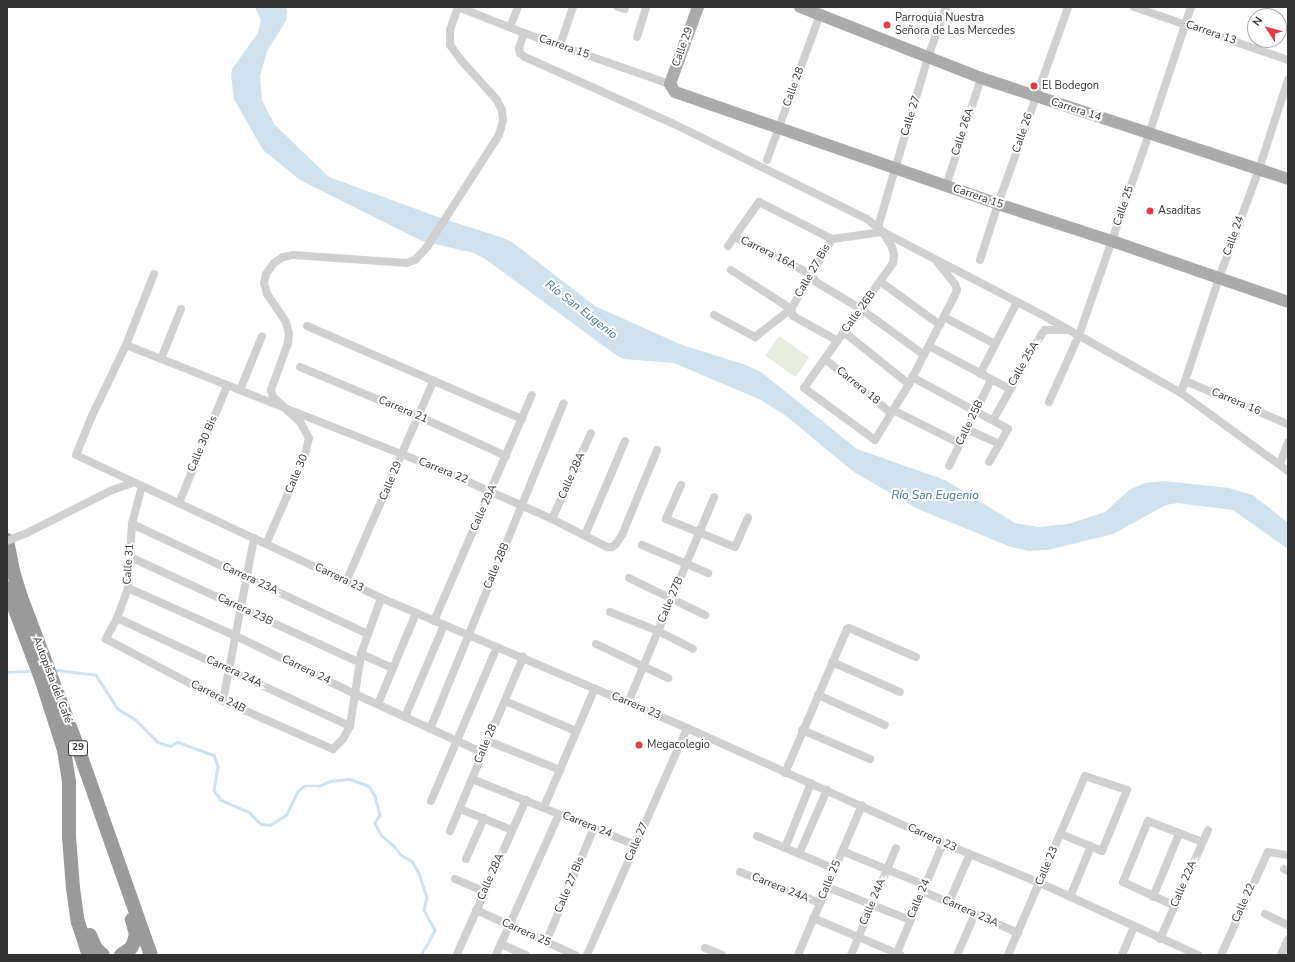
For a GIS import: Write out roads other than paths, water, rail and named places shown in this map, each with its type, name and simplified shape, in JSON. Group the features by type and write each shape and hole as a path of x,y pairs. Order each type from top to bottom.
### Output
{"highway":[{"name":"Autopista del Café","path":"7,540 13,571 21,597 78,748 96,805 151,955"},
{"name":"Autopista del Café","path":"7,588 60,734 68,765 70,858 73,894 78,922 89,955"},
{"path":"96,805 107,851 136,934 131,948 121,955"},
{"path":"69,807 84,915 92,941 96,949 103,955"}],"main road":[{"name":"Calle 29","path":"671,86 698,7"},
{"name":"Carrera 14","path":"800,7 815,11 981,78 1259,169 1288,180"},
{"name":"Carrera 15","path":"671,86 681,95 1288,302"}],"street":[{"name":"Carrera 15","path":"458,7 524,33 671,86"},
{"name":"Calle 30","path":"266,544 308,447 309,438 306,430 273,397 271,390 288,344 289,334 286,322 267,294 264,284 266,274 274,263 283,257 293,255 407,263 415,260 427,247 498,135 503,120 502,110 497,100 453,51 449,39 450,30 458,7"},
{"path":"510,27 518,7"},
{"path":"560,45 573,7"},
{"path":"637,37 646,7"},
{"name":"Calle 27","path":"881,230 895,168 928,57 946,7"},
{"name":"Calle 26","path":"980,260 998,204 1068,7"},
{"name":"Carrera 13","path":"1134,7 1288,60"},
{"name":"Calle 25","path":"1049,402 1079,335 1149,134 1191,7"},
{"name":"Calle 28","path":"767,160 779,128 815,11"},
{"path":"524,33 519,48 520,53 525,57 672,123 845,207 881,230 1079,335 1181,393 1288,471"},
{"name":"Calle 26A","path":"946,186 981,78"},
{"name":"Calle 24","path":"1181,393 1219,278 1259,169 1288,80"},
{"path":"728,246 759,202 832,239"},
{"name":"Calle 27 Bis","path":"714,315 755,337 791,309 832,239 881,230"},
{"name":"Calle 26B","path":"881,230 892,247 894,255 893,263 845,333 804,388 875,440 892,412"},
{"name":"Carrera 16A","path":"734,237 811,274 816,282 861,309 924,355"},
{"path":"892,412 940,325 957,290 950,277 934,258"},
{"path":"731,270 791,309 793,316 838,341"},
{"path":"126,345 154,274"},
{"path":"881,282 940,325"},
{"path":"980,374 1017,302"},
{"path":"161,359 181,309"},
{"path":"944,317 996,344"},
{"path":"307,326 522,419"},
{"name":"Calle 25A","path":"993,420 1041,335 1046,330 1070,331"},
{"path":"845,333 910,380 1008,428 989,462"},
{"path":"240,390 262,336"},
{"name":"Carrera 22","path":"126,345 402,454 491,491 552,519 607,547 612,547 616,544 622,535 657,450"},
{"name":"Carrera 23","path":"126,345 91,418 76,455 132,483 179,503 381,598 523,657 687,728 862,805 943,843 1040,883 1198,955"},
{"path":"928,346 1010,389"},
{"name":"Carrera 18","path":"825,360 892,412 959,443"},
{"name":"Carrera 21","path":"300,367 418,416 506,456"},
{"name":"Calle 29","path":"346,582 434,380"},
{"name":"Calle 25B","path":"949,466 991,380"},
{"name":"Carrera 16","path":"1185,381 1288,424"},
{"name":"Calle 30 Bis","path":"179,503 227,386"},
{"name":"Calle 29A","path":"434,621 532,395"},
{"name":"Calle 28B","path":"430,729 564,403"},
{"path":"966,430 999,444"},
{"name":"Calle 28A","path":"552,519 591,433"},
{"path":"585,535 625,441"},
{"path":"1280,464 1288,442"},
{"path":"7,540 27,533 112,490 132,483"},
{"path":"681,485 666,519 735,547 748,518"},
{"name":"Calle 31","path":"106,639 117,618 128,588 132,524 142,486"},
{"name":"Calle 27B","path":"628,703 714,497"},
{"name":"Carrera 23A","path":"132,524 368,634"},
{"path":"223,701 228,670 242,608 254,538"},
{"path":"642,545 708,573"},
{"name":"Carrera 23B","path":"130,557 360,662"},
{"path":"629,578 705,615"},
{"name":"Carrera 24","path":"128,588 236,636 355,694 483,753"},
{"path":"350,726 361,654 381,598"},
{"path":"610,612 658,631 693,649"},
{"path":"378,704 416,613"},
{"name":"Carrera 24A","path":"117,618 350,726"},
{"path":"404,717 444,625"},
{"path":"785,772 845,631 849,628 916,657"},
{"name":"Carrera 24B","path":"106,639 223,701 333,749 343,740 350,726"},
{"path":"596,644 668,678"},
{"path":"431,801 497,647"},
{"path":"361,654 393,668"},
{"name":"Calle 28","path":"450,832 523,657"},
{"path":"832,662 900,692"},
{"path":"544,807 595,688"},
{"path":"818,695 885,725"},
{"path":"504,701 576,731"},
{"name":"Calle 27","path":"586,955 687,728"},
{"path":"802,730 870,759"},
{"path":"488,741 560,770"},
{"name":"Calle 23","path":"1008,955 1086,776 1127,790 1102,851 1091,846"},
{"name":"Carrera 24","path":"472,779 635,845"},
{"path":"785,848 811,783"},
{"path":"799,854 827,790"},
{"name":"Calle 28A","path":"457,954 526,800"},
{"name":"Calle 25","path":"798,955 862,805"},
{"path":"460,809 512,830"},
{"path":"496,955 559,814"},
{"path":"466,859 484,818"},
{"path":"1175,906 1123,882 1148,820 1179,834 1202,842"},
{"name":"Calle 27 Bis","path":"546,942 594,828"},
{"name":"Calle 22A","path":"1160,938 1208,830"},
{"path":"1061,834 1091,846 1070,897"},
{"path":"1153,896 1179,834"},
{"path":"756,836 835,869"},
{"name":"Calle 24","path":"898,955 910,920 943,843"},
{"name":"Calle 24A","path":"851,955 896,848"},
{"name":"Carrera 23A","path":"842,851 887,870 949,902 1018,933"},
{"name":"Calle 22","path":"1221,955 1268,852 1288,855"},
{"path":"949,902 970,854"},
{"name":"Carrera 24A","path":"740,872 820,903"},
{"path":"455,879 485,892"},
{"path":"827,887 910,920"},
{"name":"Carrera 25","path":"476,910 575,955"},
{"path":"957,955 975,914"},
{"path":"1265,914 1288,925"},
{"path":"813,918 898,955"},
{"path":"1122,955 1134,927"},
{"path":"1281,955 1288,938"},
{"path":"501,944 526,955"},
{"path":"705,948 722,955"}],"water":[{"name":"Río San Eugenio","path":"255,7 286,7 287,12 286,21 267,51 260,76 262,101 275,125 329,177 438,217 512,242 595,306 682,345 746,365 761,372 857,449 945,480 1015,523 1039,527 1068,524 1105,512 1129,490 1145,483 1164,481 1229,488 1253,495 1288,523 1288,549 1233,510 1177,503 1166,505 1113,534 1048,550 1029,551 1011,547 918,509 854,472 786,416 761,400 674,363 624,359 616,355 485,259 474,253 422,241 300,180 263,150 234,99 231,75 232,69 258,33 261,20"}],"waterway":[{"path":"57,670 96,675 118,709 136,720 158,742 170,746 178,742 214,755 218,766 214,790 221,800 249,812 261,824 270,825 286,815 297,792 304,786 319,786 330,781 350,779 369,786 375,796 380,815 375,823 381,835 394,846 401,855 412,861 419,873 427,897 424,910 435,930 421,955"},
{"path":"7,672 28,671"}],"place":[{"name":"Parroquia Nuestra Señora de Las Mercedes","path":"887,25"},
{"name":"El Bodegon","path":"1034,86"},
{"name":"Asaditas","path":"1150,211"},
{"name":"Megacolegio","path":"639,745"}]}
